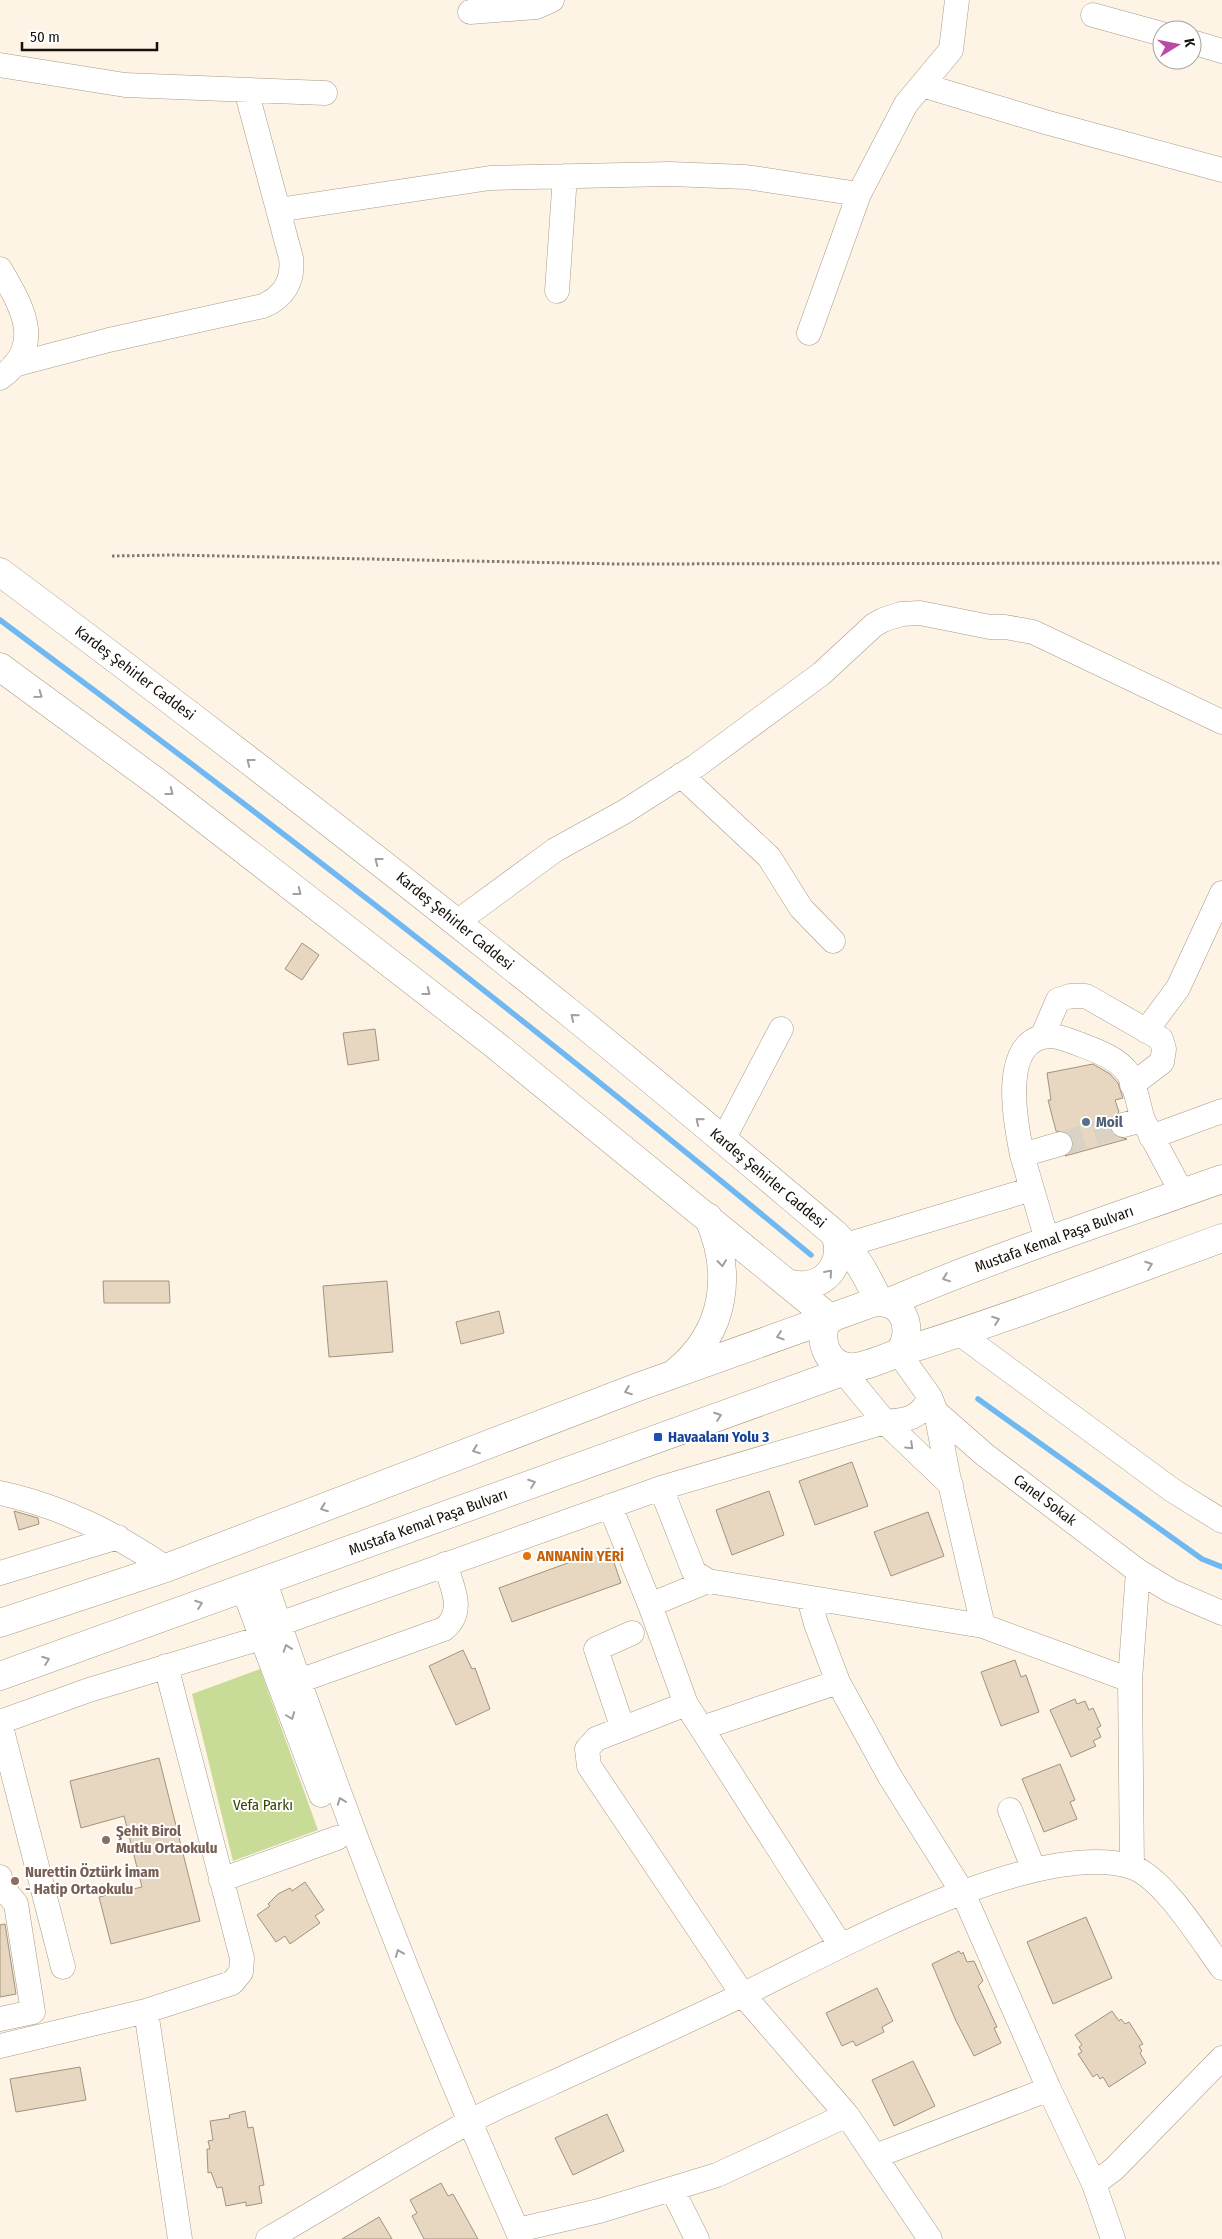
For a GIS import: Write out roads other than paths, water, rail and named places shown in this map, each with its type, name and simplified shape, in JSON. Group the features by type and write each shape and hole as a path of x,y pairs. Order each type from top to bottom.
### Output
{"main road":[{"name":"Kardeş Şehirler Caddesi","path":"0,572 132,670 457,922 723,1140 840,1239 883,1302"},
{"path":"0,667 166,789 494,1044 791,1284 829,1320"},
{"name":"Mustafa Kemal Paşa Bulvarı","path":"883,1302 1047,1240 1222,1179"},
{"path":"673,1374 684,1365 704,1341 714,1320 721,1298 722,1265 720,1248 708,1217"},
{"path":"829,1320 823,1334 826,1351 835,1362 849,1369 959,1333 1222,1238"},
{"path":"791,1284 799,1286 816,1284 830,1274 838,1259 838,1241 840,1239"},
{"path":"0,1622 166,1568 673,1374 883,1302 900,1311 907,1324 906,1339 899,1352"},
{"name":"Mustafa Kemal Paşa Bulvarı","path":"0,1676 849,1369"}],"street":[{"path":"470,12 536,7 552,0"},
{"path":"809,333 859,194 906,104 951,50 957,0"},
{"path":"1093,15 1152,31"},
{"path":"1202,45 1222,51"},
{"path":"0,65 125,85 325,94"},
{"path":"922,85 1046,122 1222,170"},
{"path":"7,372 110,340 272,302 285,290 292,275 292,266 246,90"},
{"path":"278,210 490,178 670,174 746,177 859,194"},
{"path":"557,291 565,176"},
{"path":"0,269 19,302 26,319 27,338 24,348 7,372"},
{"path":"457,922 555,850 624,812 682,776 820,674 874,625 892,617 910,613 1033,632 1222,722"},
{"path":"682,776 769,857 801,908 832,941"},
{"path":"1146,1031 1178,988 1222,893"},
{"path":"1047,1240 1022,1155 1015,1120 1013,1085 1019,1062 1027,1047 1042,1037 1058,1000 1078,995 1086,996 1161,1039 1164,1056 1162,1062 1132,1085"},
{"path":"723,1140 781,1029"},
{"path":"1042,1037 1059,1037 1113,1059 1128,1073 1132,1085 1139,1128 1182,1193"},
{"path":"1139,1128 1222,1111"},
{"path":"1022,1155 1060,1144"},
{"path":"840,1239 1032,1189"},
{"path":"959,1333 1172,1490 1222,1521"},
{"name":"Canel Sokak","path":"899,1352 933,1405 986,1455 1138,1571 1185,1598 1222,1613"},
{"path":"849,1369 884,1422 949,1480"},
{"path":"63,1967 0,1722 88,1690 270,1631 445,1564 661,1488 884,1422 906,1420 933,1405 983,1626"},
{"path":"949,1480 954,1462 967,1455 986,1455"},
{"path":"661,1488 694,1572 708,1581 983,1626 1130,1680"},
{"path":"0,1493 31,1500 61,1510 118,1537 166,1568"},
{"path":"610,1506 650,1605 686,1704 841,1946"},
{"path":"0,1573 118,1537"},
{"path":"299,1681 444,1629 450,1624 457,1610 457,1602 445,1564"},
{"path":"1132,1867 1130,1680 1138,1571"},
{"path":"650,1605 708,1581"},
{"path":"254,1585 337,1838 379,1948 516,2236 717,2175 847,2116"},
{"path":"809,1598 816,1624 838,1682 889,1775 963,1893 1049,2089 1094,2184 1113,2239"},
{"path":"270,1631 299,1681 369,1878 445,2067 464,2125"},
{"path":"623,1729 596,1648 632,1633"},
{"path":"0,2046 146,2011 232,1983 241,1972 242,1958 166,1666"},
{"path":"702,1728 838,1682"},
{"path":"686,1704 596,1739 587,1748 588,1766 743,1995 847,2116 876,2156 930,2239"},
{"path":"1010,1810 1034,1870"},
{"path":"221,1880 337,1838"},
{"path":"283,2235 464,2125 743,1995 841,1946 963,1893 1034,1870 1071,1864 1094,1863 1132,1867 1142,1871 1160,1884 1222,1968"},
{"path":"0,2019 33,2012 16,1904 1,1884"},
{"path":"146,2011 180,2239"},
{"path":"1094,2184 1114,2169 1222,2058"},
{"path":"876,2156 1049,2089"},
{"path":"672,2189 697,2239"}],"waterway":[{"path":"0,620 410,932 612,1092 811,1255"},
{"path":"978,1399 1202,1559 1222,1567"}],"tunnel":[{"path":"1060,1144 1123,1125"}],"place":[{"name":"Moil","path":"1086,1122"},
{"name":"Havaalanı Yolu 3","path":"658,1437"},
{"name":"ANNANİN YERİ","path":"527,1556"},
{"name":"Şehit Birol Mutlu Ortaokulu","path":"106,1840"},
{"name":"Nurettin Öztürk İmam - Hatip Ortaokulu","path":"15,1881"}],"park label":[{"name":"Vefa Parkı","path":"263,1805"}]}
